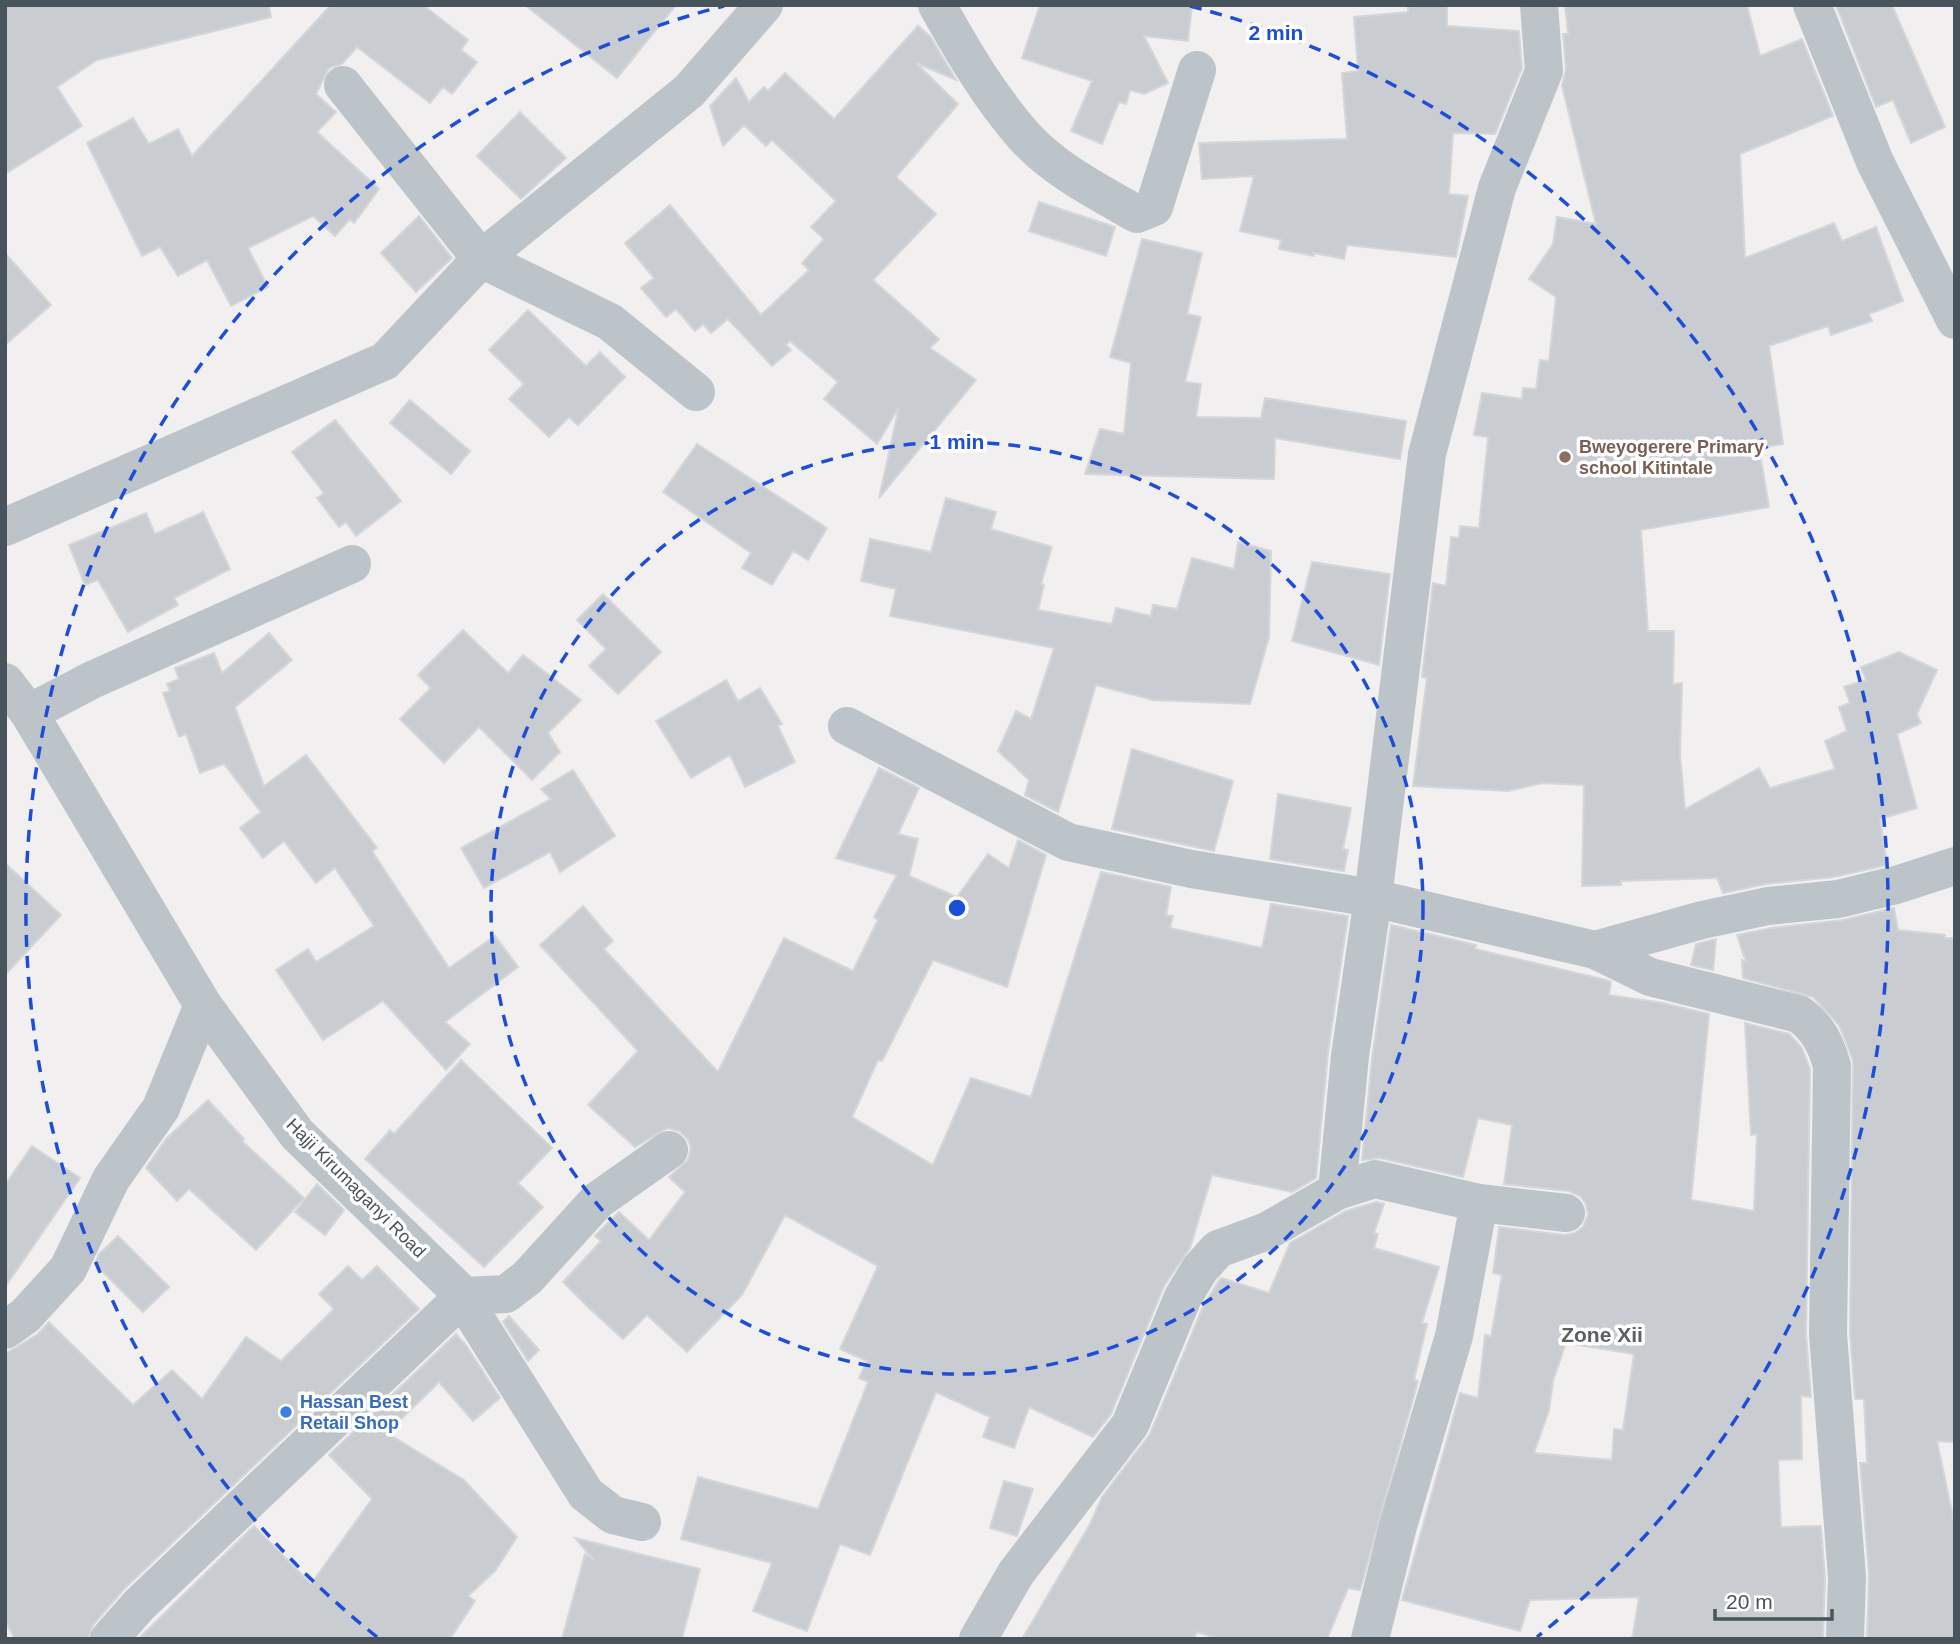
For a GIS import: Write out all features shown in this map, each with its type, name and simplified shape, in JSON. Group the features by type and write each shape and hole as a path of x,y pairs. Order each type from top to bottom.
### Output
{"street":[{"path":"5,527 385,362 481,259 689,91 764,5"},
{"path":"937,5 982,80 1024,136 1085,186 1137,214 1154,207 1197,70"},
{"path":"1336,1191 1350,1056 1373,898 1427,454 1497,188 1544,71 1539,5"},
{"path":"1812,5 1875,162 1955,320"},
{"path":"343,85 481,259 610,322 696,392"},
{"path":"29,713 92,680 352,564"},
{"name":"Hajji Kirumaganyi Road","path":"5,682 29,713 203,1005 297,1134 464,1296 472,1313 586,1494 613,1515 642,1521"},
{"path":"847,726 1068,842 1191,869 1373,898 1595,950 1650,977 1799,1014 1811,1023 1828,1048 1832,1066 1828,1334 1847,1577 1845,1639"},
{"path":"1595,950 1702,920 1873,891 1955,866"},
{"path":"5,1331 25,1316 68,1269 111,1179 161,1108 203,1005"},
{"path":"109,1639 139,1605 464,1296 506,1294 527,1278 598,1200 669,1150"},
{"path":"978,1639 1016,1573 1130,1425 1183,1297 1200,1269 1218,1249 1267,1231 1336,1191 1375,1179 1479,1203 1566,1213"},
{"path":"1370,1639 1398,1526 1454,1336 1479,1203"}],"building":[{"path":"5,5 269,5 271,17 97,60 57,87 82,126 5,174"},
{"path":"331,5 423,5 468,40 461,50 477,62 452,94 443,87 430,103 357,47 342,64 329,68 316,94 336,112 317,132 379,189 354,223 350,219 335,236 313,216 248,248 268,287 231,306 207,260 178,276 160,247 142,256 87,143 133,118 149,144 178,129 192,156"},
{"path":"525,5 676,5 617,78"},
{"path":"1040,5 1192,5 1188,41 1144,36 1168,83 1144,94 1130,90 1126,104 1119,102 1102,144 1071,131 1092,81 1022,58"},
{"path":"1408,5 1447,5 1447,26 1519,31 1522,68 1495,134 1453,133 1449,194 1468,196 1456,257 1347,245 1344,259 1314,253 1314,256 1279,249 1281,240 1240,231 1254,176 1202,179 1199,143 1347,139 1342,73 1358,71 1354,17 1408,12"},
{"path":"1565,5 1747,5 1760,56 1802,39 1833,116 1740,154 1745,258 1834,223 1842,241 1876,227 1903,301 1869,314 1872,321 1831,335 1828,326 1769,346 1783,444 1759,448 1769,507 1641,530 1648,631 1674,631 1673,684 1682,683 1680,755 1685,809 1759,768 1770,788 1835,769 1825,741 1847,731 1839,707 1850,703 1844,687 1866,680 1861,667 1899,652 1937,670 1917,714 1921,723 1897,734 1917,808 1880,819 1887,865 1834,877 1766,884 1723,893 1717,878 1621,881 1621,885 1582,886 1584,785 1543,783 1508,791 1413,786 1427,678 1422,677 1433,583 1446,586 1451,537 1459,538 1460,526 1479,528 1488,437 1474,435 1482,393 1522,399 1523,388 1536,389 1540,360 1549,361 1556,297 1529,279 1553,244 1557,217 1596,224 1562,86 1566,69 1563,34 1568,34"},
{"path":"1836,5 1892,5 1945,127 1911,143 1893,100 1876,107"},
{"path":"918,26 930,36 956,80 916,63 958,104 896,177 936,214 873,280 939,339 930,348 976,380 879,498 899,407 877,444 824,399 838,382 790,341 786,345 791,350 772,366 728,319 711,333 703,324 695,331 676,309 666,317 641,288 654,278 625,243 670,205 761,315 809,270 802,263 824,239 811,227 836,201 772,140 766,146 744,125 723,146 710,106 736,78 749,102 764,87 768,91 785,73 834,119"},
{"path":"520,112 566,158 521,199 477,156"},
{"path":"1039,202 1115,227 1106,256 1029,231"},
{"path":"419,216 452,258 416,292 381,253"},
{"path":"1142,239 1202,253 1187,314 1201,317 1185,382 1201,384 1196,417 1261,418 1265,398 1406,421 1400,459 1275,438 1274,479 1085,474 1100,429 1124,434 1131,363 1110,357"},
{"path":"5,253 51,305 5,345"},
{"path":"528,310 586,366 600,352 625,377 578,425 569,417 549,437 509,399 524,384 489,350"},
{"path":"410,400 470,451 451,474 390,423"},
{"path":"335,420 401,501 356,536 346,522 339,527 317,498 324,493 292,452"},
{"path":"697,444 827,528 808,560 793,551 772,585 742,568 751,553 663,492"},
{"path":"946,498 996,512 991,529 1052,547 1041,584 1044,585 1038,610 1112,624 1116,608 1151,616 1153,605 1177,609 1192,558 1234,569 1238,542 1271,551 1269,637 1250,704 1153,700 1096,685 1058,812 1025,795 1029,780 998,751 1016,711 1031,719 1054,648 890,616 896,589 861,581 870,539 931,552"},
{"path":"203,512 230,569 174,598 178,605 128,632 98,580 85,585 69,545 146,513 155,534"},
{"path":"1312,562 1390,574 1379,665 1292,641"},
{"path":"603,594 661,652 618,694 589,666 606,649 577,620"},
{"path":"463,630 508,673 523,655 581,700 548,733 560,752 532,780 479,727 444,763 400,719 431,688 418,675"},
{"path":"269,633 292,660 235,707 264,786 306,755 377,848 372,851 449,968 495,936 518,967 445,1022 470,1044 446,1070 383,1001 323,1040 276,970 308,949 316,962 374,926 335,868 316,883 284,841 263,858 240,828 261,812 224,764 200,773 186,734 179,737 163,693 170,691 167,684 179,679 175,668 214,653 222,673"},
{"path":"726,680 738,701 760,688 782,724 778,726 795,762 745,787 730,755 691,778 656,721"},
{"path":"1132,749 1233,781 1214,851 1112,829"},
{"path":"879,768 919,788 898,834 918,839 909,876 957,897 988,854 1009,868 1018,840 1046,855 1007,987 933,960 882,1061 878,1060 852,1117 933,1165 971,1078 1031,1097 1101,872 1171,887 1166,915 1173,916 1170,928 1262,948 1271,904 1348,916 1328,1053 1316,1178 1292,1192 1212,1175 1190,1248 1164,1286 1111,1414 1093,1437 1029,1407 1014,1448 983,1437 990,1417 936,1392 870,1555 840,1544 807,1631 753,1611 772,1563 681,1539 698,1477 818,1509 868,1382 859,1378 867,1361 840,1349 878,1266 785,1215 742,1295 687,1352 647,1315 623,1339 590,1309 563,1282 601,1241 595,1236 619,1212 649,1240 685,1192 669,1177 688,1160 691,1147 687,1138 679,1131 668,1128 635,1147 588,1105 638,1051 540,945 583,906 613,941 604,949 718,1072 784,938 853,971 878,920 874,917 897,875 836,858"},
{"path":"573,770 615,836 560,872 550,852 484,888 461,848 551,799 541,789"},
{"path":"1278,794 1351,808 1343,849 1348,850 1344,871 1270,859"},
{"path":"5,863 61,915 5,975"},
{"path":"1894,908 1898,930 1955,938 1955,1442 1937,1441 1955,1526 1955,1639 1867,1639 1869,1575 1860,1463 1867,1463 1864,1399 1855,1399 1850,1333 1853,1060 1839,1025 1813,997 1743,978 1742,960 1746,962 1737,935 1771,928 1843,920"},
{"path":"1391,925 1476,945 1475,949 1606,980 1611,982 1609,995 1663,1003 1709,1014 1691,1200 1754,1211 1757,1134 1751,1135 1745,1023 1789,1034 1802,1048 1810,1069 1806,1334 1811,1397 1801,1396 1802,1459 1778,1460 1781,1527 1821,1526 1825,1578 1823,1639 1632,1639 1639,1597 1530,1600 1520,1631 1402,1600 1460,1393 1478,1398 1485,1335 1491,1336 1502,1275 1493,1273 1499,1227 1564,1235 1575,1233 1583,1227 1588,1215 1586,1204 1580,1196 1569,1191 1504,1184 1512,1125 1478,1118 1463,1177 1380,1158 1362,1160 1372,1059","holes":["1566,1343 1634,1354 1623,1430 1614,1429 1612,1460 1534,1453 1549,1410 1553,1381"]},
{"path":"1716,939 1713,970 1691,965 1696,944"},
{"path":"461,1060 552,1148 518,1183 543,1207 484,1267 365,1159 390,1130 394,1134"},
{"path":"208,1100 244,1139 242,1141 304,1198 256,1250 189,1189 177,1201 146,1168 166,1139"},
{"path":"32,1146 80,1178 5,1287 5,1185"},
{"path":"317,1184 344,1210 325,1235 295,1212"},
{"path":"1376,1202 1384,1204 1374,1233 1378,1234 1374,1248 1439,1267 1422,1323 1427,1324 1414,1380 1418,1381 1360,1590 1348,1588 1327,1639 1219,1639 1197,1632 1194,1639 1022,1639 1090,1524 1102,1497 1150,1434 1203,1307 1221,1278 1269,1293 1290,1243 1346,1211"},
{"path":"118,1236 169,1287 143,1312 95,1264 99,1254"},
{"path":"348,1266 362,1280 377,1266 419,1309 124,1589 93,1625 88,1639 15,1639 5,1621 5,1354 38,1334 49,1322 133,1405 172,1370 202,1399 246,1337 281,1361 334,1309 319,1294"},
{"path":"509,1316 539,1350 528,1361 503,1322"},
{"path":"456,1334 500,1398 473,1421 439,1382 387,1433 464,1480 517,1537 495,1571 468,1596 475,1601 450,1639 138,1639 254,1526 311,1584 372,1499 329,1455"},
{"path":"1004,1481 1033,1489 1017,1536 990,1528"},
{"path":"575,1538 700,1569 682,1639 562,1639 585,1554 594,1560"}],"place":[{"name":"Bweyogerere Primary school Kitintale","path":"1565,457"},
{"name":"Hassan Best Retail Shop","path":"286,1412"}],"district":[{"name":"Zone Xii","path":"1602,1334"}]}
